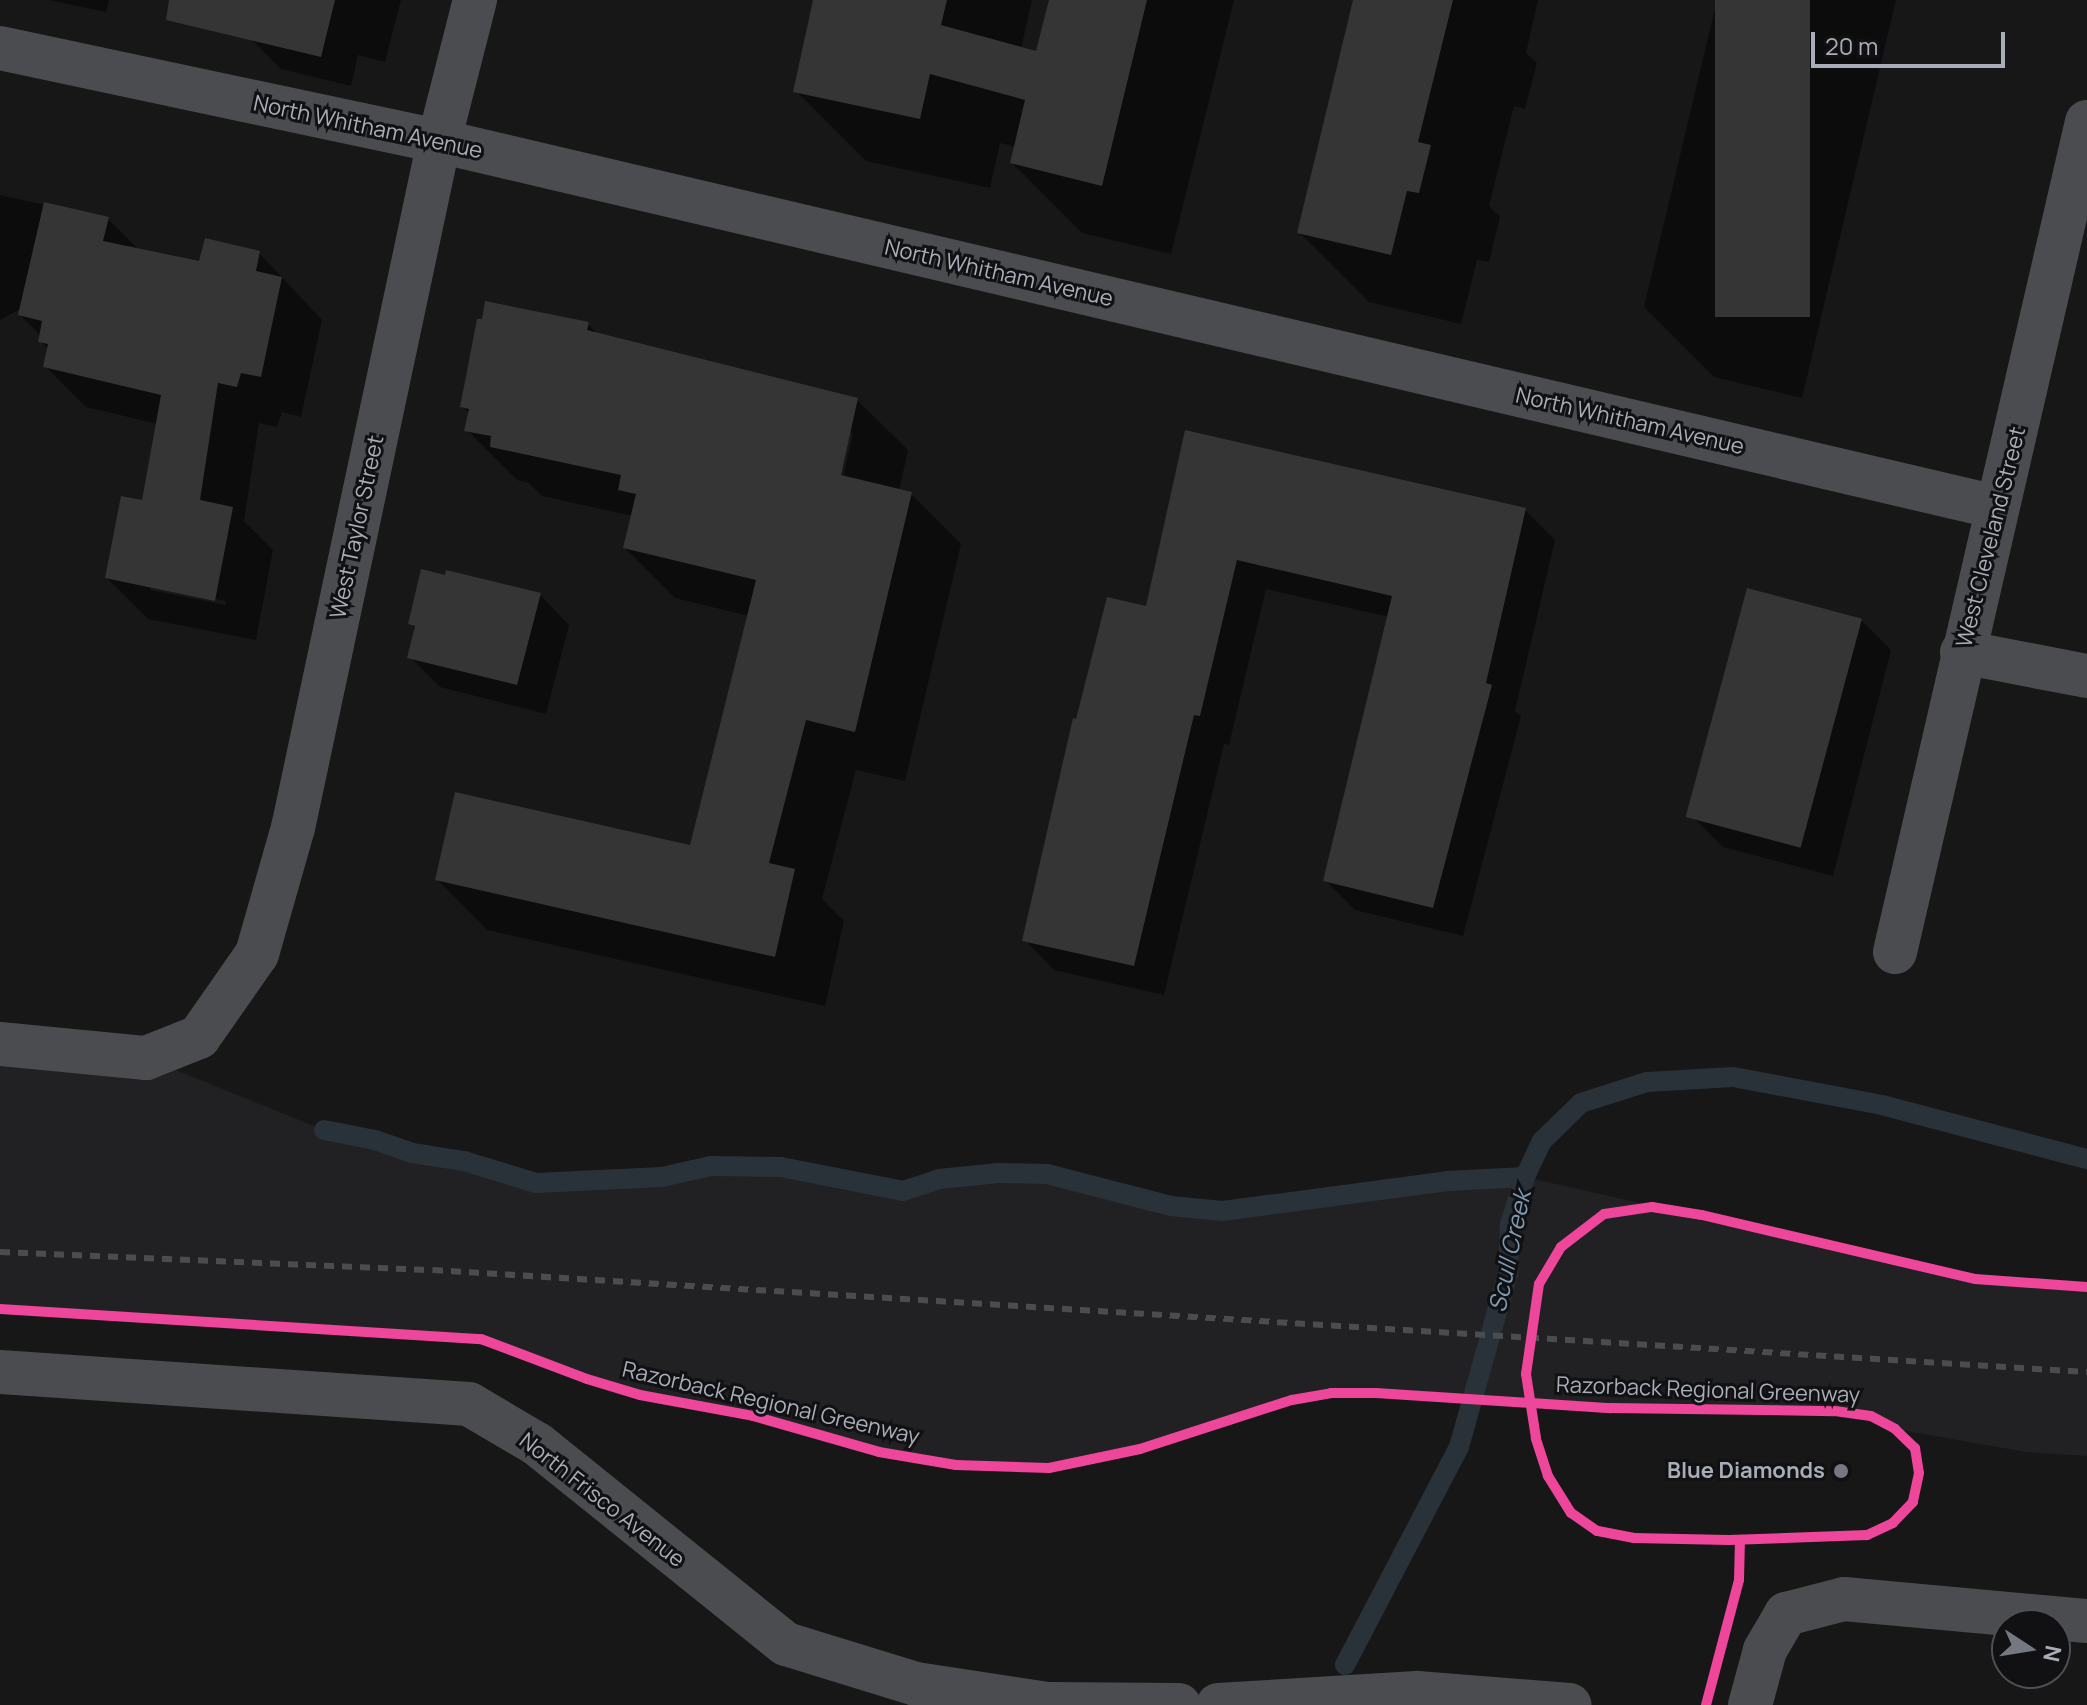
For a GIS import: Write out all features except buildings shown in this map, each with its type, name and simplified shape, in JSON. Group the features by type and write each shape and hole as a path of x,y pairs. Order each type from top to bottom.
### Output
{"street":[{"name":"West Taylor Street","path":"0,1044 146,1058 199,1037 257,954 293,828 439,141 475,0"},
{"name":"North Whitham Avenue","path":"0,48 439,141 1996,507"},
{"name":"West Cleveland Street","path":"1895,952 2087,122"},
{"path":"1962,652 2087,676"},
{"name":"North Frisco Avenue","path":"0,1372 469,1404 537,1444 786,1644 916,1684 1047,1704 1179,1705"},
{"path":"1750,1705 1765,1650 1786,1614 1844,1599 2087,1621"},
{"path":"1218,1705 1417,1693 1570,1705"}],"shaded area":[{"path":"0,1044 146,1058 324,1130 375,1140 412,1153 476,1165 536,1183 662,1177 711,1166 781,1167 903,1191 939,1179 999,1173 1047,1174 1171,1206 1223,1211 1447,1181 1525,1177 1975,1279 2087,1287 2087,1456 2026,1452 1895,1429 1871,1416 1835,1411 1611,1408 1331,1393 1291,1400 1140,1449 1049,1468 956,1465 879,1452 753,1416 640,1395 587,1379 481,1339 0,1309"}],"waterway":[{"name":"Scull Creek","path":"1345,1665 1459,1447 1508,1273 1510,1224 1525,1177 1542,1141 1581,1103 1647,1082 1733,1077 1882,1105 2087,1159"},
{"path":"324,1130 375,1140 412,1153 464,1161 536,1183 662,1177 711,1166 781,1167 903,1191 939,1179 999,1173 1047,1174 1171,1206 1223,1211 1447,1181 1525,1177"}],"railway":[{"path":"0,1252 433,1270 2087,1372"}],"cycle path":[{"name":"Razorback Regional Greenway","path":"0,1309 481,1339 587,1379 640,1395 753,1416 879,1452 956,1465 1049,1468 1140,1449 1292,1400 1331,1393 1376,1393 1611,1408 1835,1411 1871,1416 1895,1429 1915,1448 1919,1473 1913,1502 1893,1523 1867,1535 1729,1540 1634,1538 1597,1531 1571,1513 1548,1476 1536,1438 1526,1374 1539,1284 1561,1247 1604,1214 1652,1207 1702,1215 1975,1279 2087,1287"},
{"path":"1706,1705 1739,1580 1740,1540"}],"place":[{"name":"Blue Diamonds","path":"1841,1471"}]}
